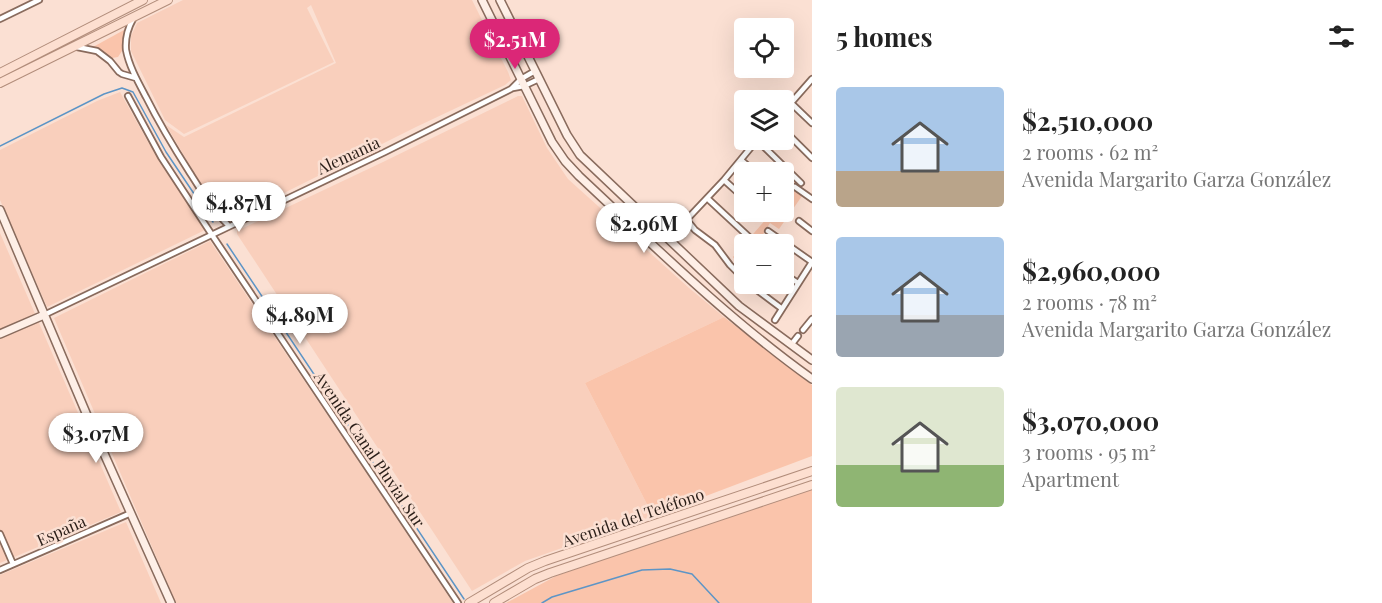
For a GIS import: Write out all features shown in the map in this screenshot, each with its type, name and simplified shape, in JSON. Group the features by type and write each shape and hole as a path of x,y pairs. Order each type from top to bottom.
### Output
{"main road":[{"path":"142,0 0,71 2,82 168,0"},
{"path":"482,0 552,142 565,161 729,315 812,380"},
{"path":"501,0 539,79 580,155 739,306 812,360"},
{"path":"0,211 171,603"},
{"name":"Alemania","path":"0,334 44,315"},
{"name":"Avenida del Teléfono","path":"469,603 528,568 545,561 812,471"},
{"name":"Avenida del Teléfono","path":"494,603 550,573 812,485"}],"street":[{"path":"22,0 24,7"},
{"path":"0,19 39,0"},
{"path":"134,17 129,26 126,41 128,57 136,78 162,128 198,187 229,226"},
{"path":"72,48 80,47 97,51 122,74 136,78"},
{"name":"Alemania","path":"523,83 535,71"},
{"name":"Alemania","path":"44,315 510,89 539,79"},
{"path":"794,99 812,79"},
{"path":"807,84 812,88"},
{"name":"Avenida Canal Pluvial Sur","path":"128,96 161,157 458,603"},
{"path":"794,106 812,123"},
{"path":"794,140 812,158"},
{"path":"675,232 749,150"},
{"path":"767,150 801,183"},
{"path":"724,180 734,189"},
{"path":"795,187 812,199"},
{"path":"707,198 746,234"},
{"path":"686,219 695,230 715,245 734,269"},
{"path":"799,221 812,231"},
{"path":"768,231 812,262 775,320"},
{"path":"794,280 798,283"},
{"path":"763,294 782,308"},
{"path":"803,330 811,322"},
{"path":"791,345 798,336"},
{"name":"España","path":"0,570 131,513"},
{"path":"0,534 13,564"}],"shaded area":[{"path":"183,0 472,0 511,80 236,217 227,217 215,208 166,125 184,137 336,63 311,5 307,8 334,62 184,134 165,120 131,51 131,36 137,23"},
{"path":"124,30 122,51 118,57 112,58 93,47"},
{"path":"120,92 148,142 205,230 47,307 0,200 0,150 97,101"},
{"path":"522,96 547,148 568,179 724,317 585,383 653,516 525,561 472,591 237,231"},
{"path":"794,179 802,186 797,191 802,196 794,207"},
{"path":"764,222 784,222 779,229 770,223 763,234 753,234"},
{"path":"0,233 121,512 0,563"},
{"path":"210,241 453,603 176,603 54,318"},
{"path":"724,317 812,385 812,456 653,516 585,383"},
{"path":"812,488 812,603 506,603 556,576"},
{"path":"126,522 161,603 0,603 0,575"}],"waterway":[{"path":"0,146 104,94 122,88 133,92 166,152 213,222"},
{"path":"227,244 464,599"},
{"path":"542,603 552,597 642,570 670,569 692,574 719,603"}]}
